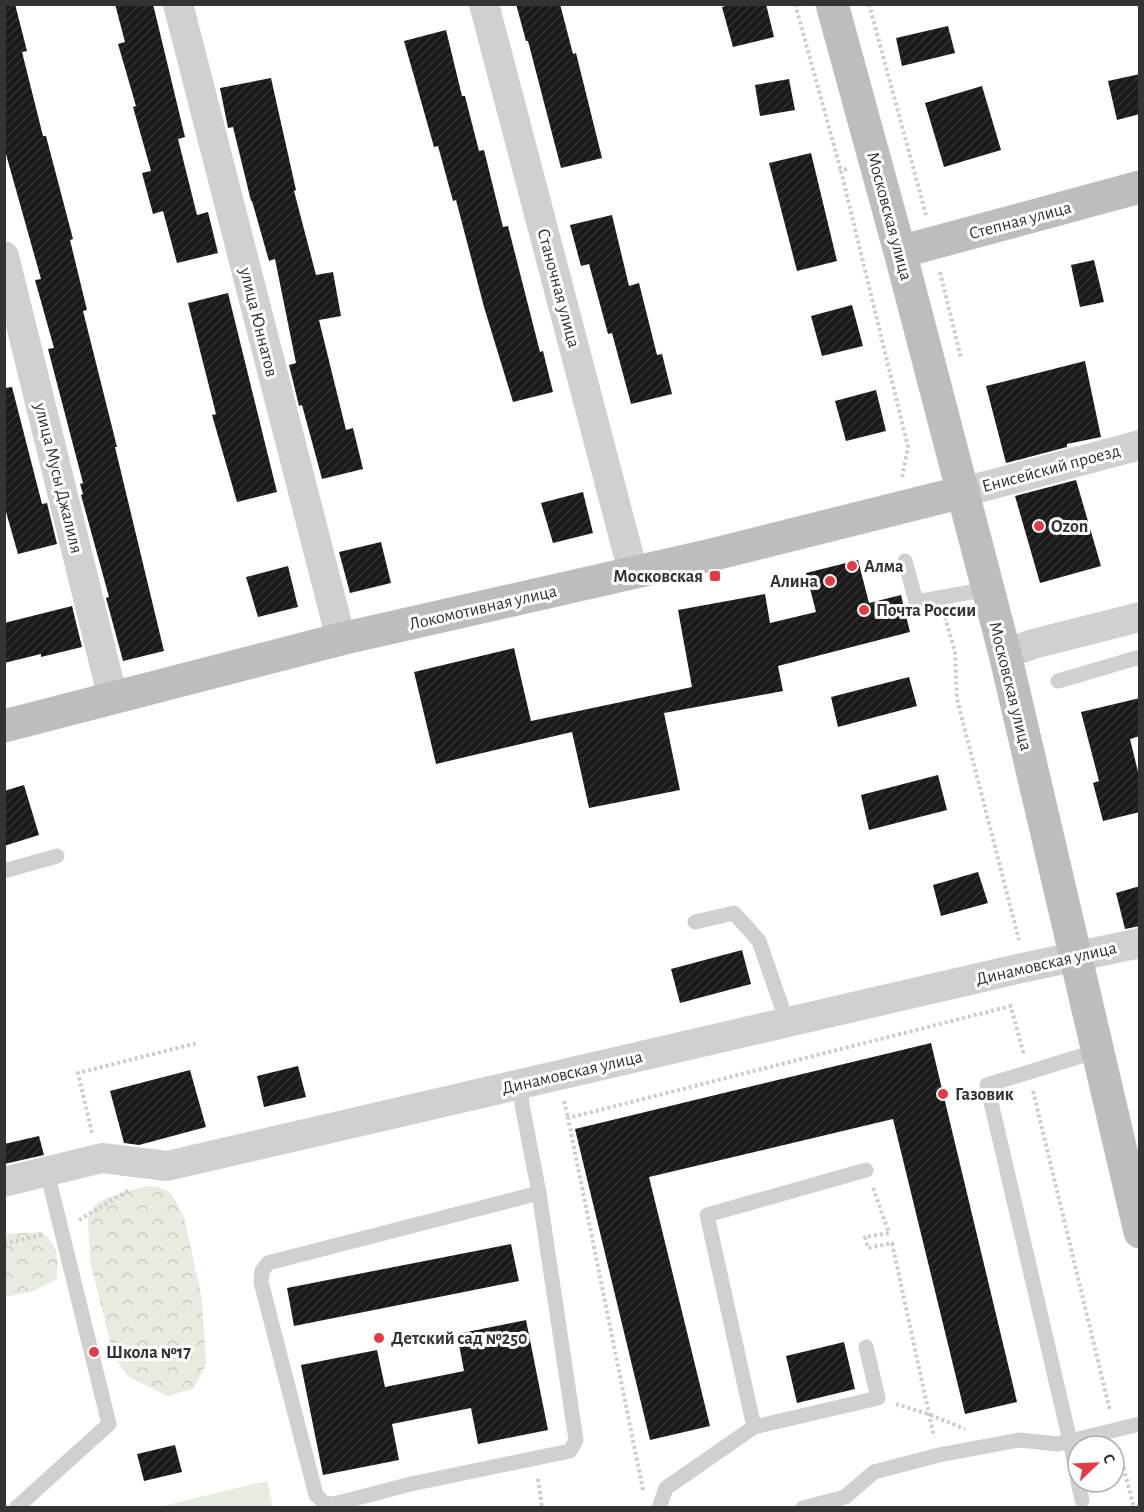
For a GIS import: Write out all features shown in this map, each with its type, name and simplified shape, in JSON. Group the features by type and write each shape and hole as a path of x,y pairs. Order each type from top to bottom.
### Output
{"street":[{"name":"улица Юннатов","path":"178,4 341,639"},
{"name":"Станочная улица","path":"484,4 633,572"},
{"name":"Московская улица","path":"832,4 900,252 1005,654 1140,1232"},
{"name":"Степная улица","path":"900,252 1140,187"},
{"name":"улица Мусы Джалиля","path":"4,256 113,699"},
{"name":"Енисейский проезд","path":"963,492 1140,445"},
{"name":"Локомотивная улица","path":"4,726 341,639 633,572 963,492"},
{"path":"1005,654 1033,644 1140,617"},
{"name":"Динамовская улица","path":"4,1182 102,1158 167,1166 1009,971 1140,943"}],"lane":[{"path":"905,561 916,602 988,589"},
{"path":"1058,681 1140,657"},
{"path":"4,871 57,856"},
{"path":"695,922 734,913 759,941 787,1022"},
{"path":"1068,1434 987,1085 1097,1051"},
{"path":"521,1084 522,1105 539,1193 576,1440 570,1451 411,1484 334,1504 324,1503 316,1495 261,1282 262,1271 268,1263 539,1193"},
{"path":"754,1427 706,1215 866,1170"},
{"path":"16,1508 109,1424 47,1172"},
{"path":"659,1508 666,1488 754,1427 878,1398 866,1347"},
{"path":"1099,1434 1140,1424"},
{"path":"803,1508 845,1497 874,1472 939,1455 1019,1440 1066,1443"},
{"path":"1081,1494 1082,1500"}],"path":[{"path":"795,4 841,171 908,447 897,494 900,507"},
{"path":"869,4 933,243"},
{"path":"841,171 875,162"},
{"path":"940,598 955,651 957,699 1022,954 1009,971 1011,1006 1134,1508"},
{"path":"645,1496 568,1118 1011,1006"},
{"path":"98,1159 78,1073 197,1043"},
{"path":"4,1244 62,1231 167,1166"},
{"path":"866,1170 889,1233 865,1237 868,1248 892,1243 939,1455"},
{"path":"878,1398 928,1413 999,1444"},
{"path":"534,1457 542,1508"}],"green space":[{"path":"145,1186 158,1187 171,1193 184,1217 202,1299 206,1364 193,1389 167,1396 129,1377 114,1358 90,1261 88,1217 95,1205 106,1198"},
{"path":"41,1232 54,1247 57,1258 57,1279 34,1291 5,1297 5,1234"},
{"path":"267,1481 273,1507 158,1507"}],"building":[{"path":"4,4 15,4 27,51 22,52 43,136 46,136 73,239 70,240 87,310 83,311 164,651 123,661 106,598 109,597 81,495 83,494 80,484 83,483 48,349 54,348 35,280 41,279 4,147"},
{"path":"115,4 153,4 185,137 178,139 197,215 208,212 218,253 177,263 163,211 153,214 142,173 151,171 133,107 136,106 118,44 125,42"},
{"path":"516,4 560,4 573,54 576,53 602,158 561,168"},
{"path":"733,4 766,4 774,37 733,47 722,7"},
{"path":"948,26 955,53 902,66 896,38"},
{"path":"446,30 462,96 465,96 479,151 484,150 503,227 508,226 540,352 543,351 553,392 513,402 484,307 456,200 453,201 438,146 434,147 404,41"},
{"path":"1140,74 1140,114 1117,120 1108,81"},
{"path":"271,78 296,190 294,191 316,275 333,272 341,316 319,320 346,430 353,428 363,469 322,479 289,365 296,363 275,259 269,261 251,201 233,127 228,128 220,88"},
{"path":"789,79 795,110 760,116 755,85"},
{"path":"982,86 1001,150 944,167 925,103"},
{"path":"811,153 837,261 797,271 769,163"},
{"path":"612,215 629,286 639,283 657,355 662,354 672,394 631,404 612,333 608,334 589,264 581,266 570,225"},
{"path":"1094,260 1104,302 1080,307 1071,265"},
{"path":"228,293 277,492 237,502 212,415 216,414 188,303"},
{"path":"852,305 863,346 822,356 811,316"},
{"path":"1085,361 1101,437 1067,444 1067,447 1006,463 986,386"},
{"path":"12,387 42,504 47,503 57,544 18,554 4,505 4,388"},
{"path":"876,390 886,431 846,441 835,401"},
{"path":"1076,480 1101,566 1040,583 1015,496"},
{"path":"583,492 593,533 553,543 541,503"},
{"path":"381,542 391,583 350,593 339,552"},
{"path":"858,560 869,603 901,595 910,632 778,666 783,691 664,713 680,790 589,808 572,732 436,764 414,672 514,648 531,721 692,687 678,610 765,594 770,623 816,612 806,573"},
{"path":"288,566 298,607 258,617 246,577"},
{"path":"72,606 82,647 4,663 4,623"},
{"path":"909,677 917,706 838,727 831,697"},
{"path":"1140,698 1140,736 1130,739 1140,780 1140,812 1103,821 1093,783 1099,781 1081,712"},
{"path":"938,775 947,810 869,830 861,795"},
{"path":"24,785 39,835 4,846 4,791"},
{"path":"978,872 988,903 941,916 933,885"},
{"path":"1140,886 1140,926 1125,929 1116,893"},
{"path":"742,950 751,984 680,1003 671,969"},
{"path":"931,1043 1017,1402 965,1414 893,1119 649,1177 710,1426 650,1440 575,1129"},
{"path":"298,1066 306,1097 264,1107 257,1076"},
{"path":"190,1070 206,1127 139,1145 124,1143 110,1091"},
{"path":"39,1136 44,1155 4,1164 4,1144"},
{"path":"511,1244 519,1281 294,1326 287,1288"},
{"path":"526,1320 548,1430 478,1444 471,1408 392,1424 399,1460 323,1475 301,1365 377,1350 385,1387 464,1371 457,1334"},
{"path":"844,1342 855,1389 797,1403 786,1356"},
{"path":"175,1445 182,1472 144,1481 137,1454"}],"place":[{"name":"Ozon","path":"1039,526"},
{"name":"Алма","path":"852,566"},
{"name":"Московская","path":"715,576"},
{"name":"Алина","path":"830,581"},
{"name":"Почта России","path":"864,610"},
{"name":"Газовик","path":"943,1094"},
{"name":"Детский сад №250","path":"379,1338"},
{"name":"Школа №17","path":"94,1352"}]}
